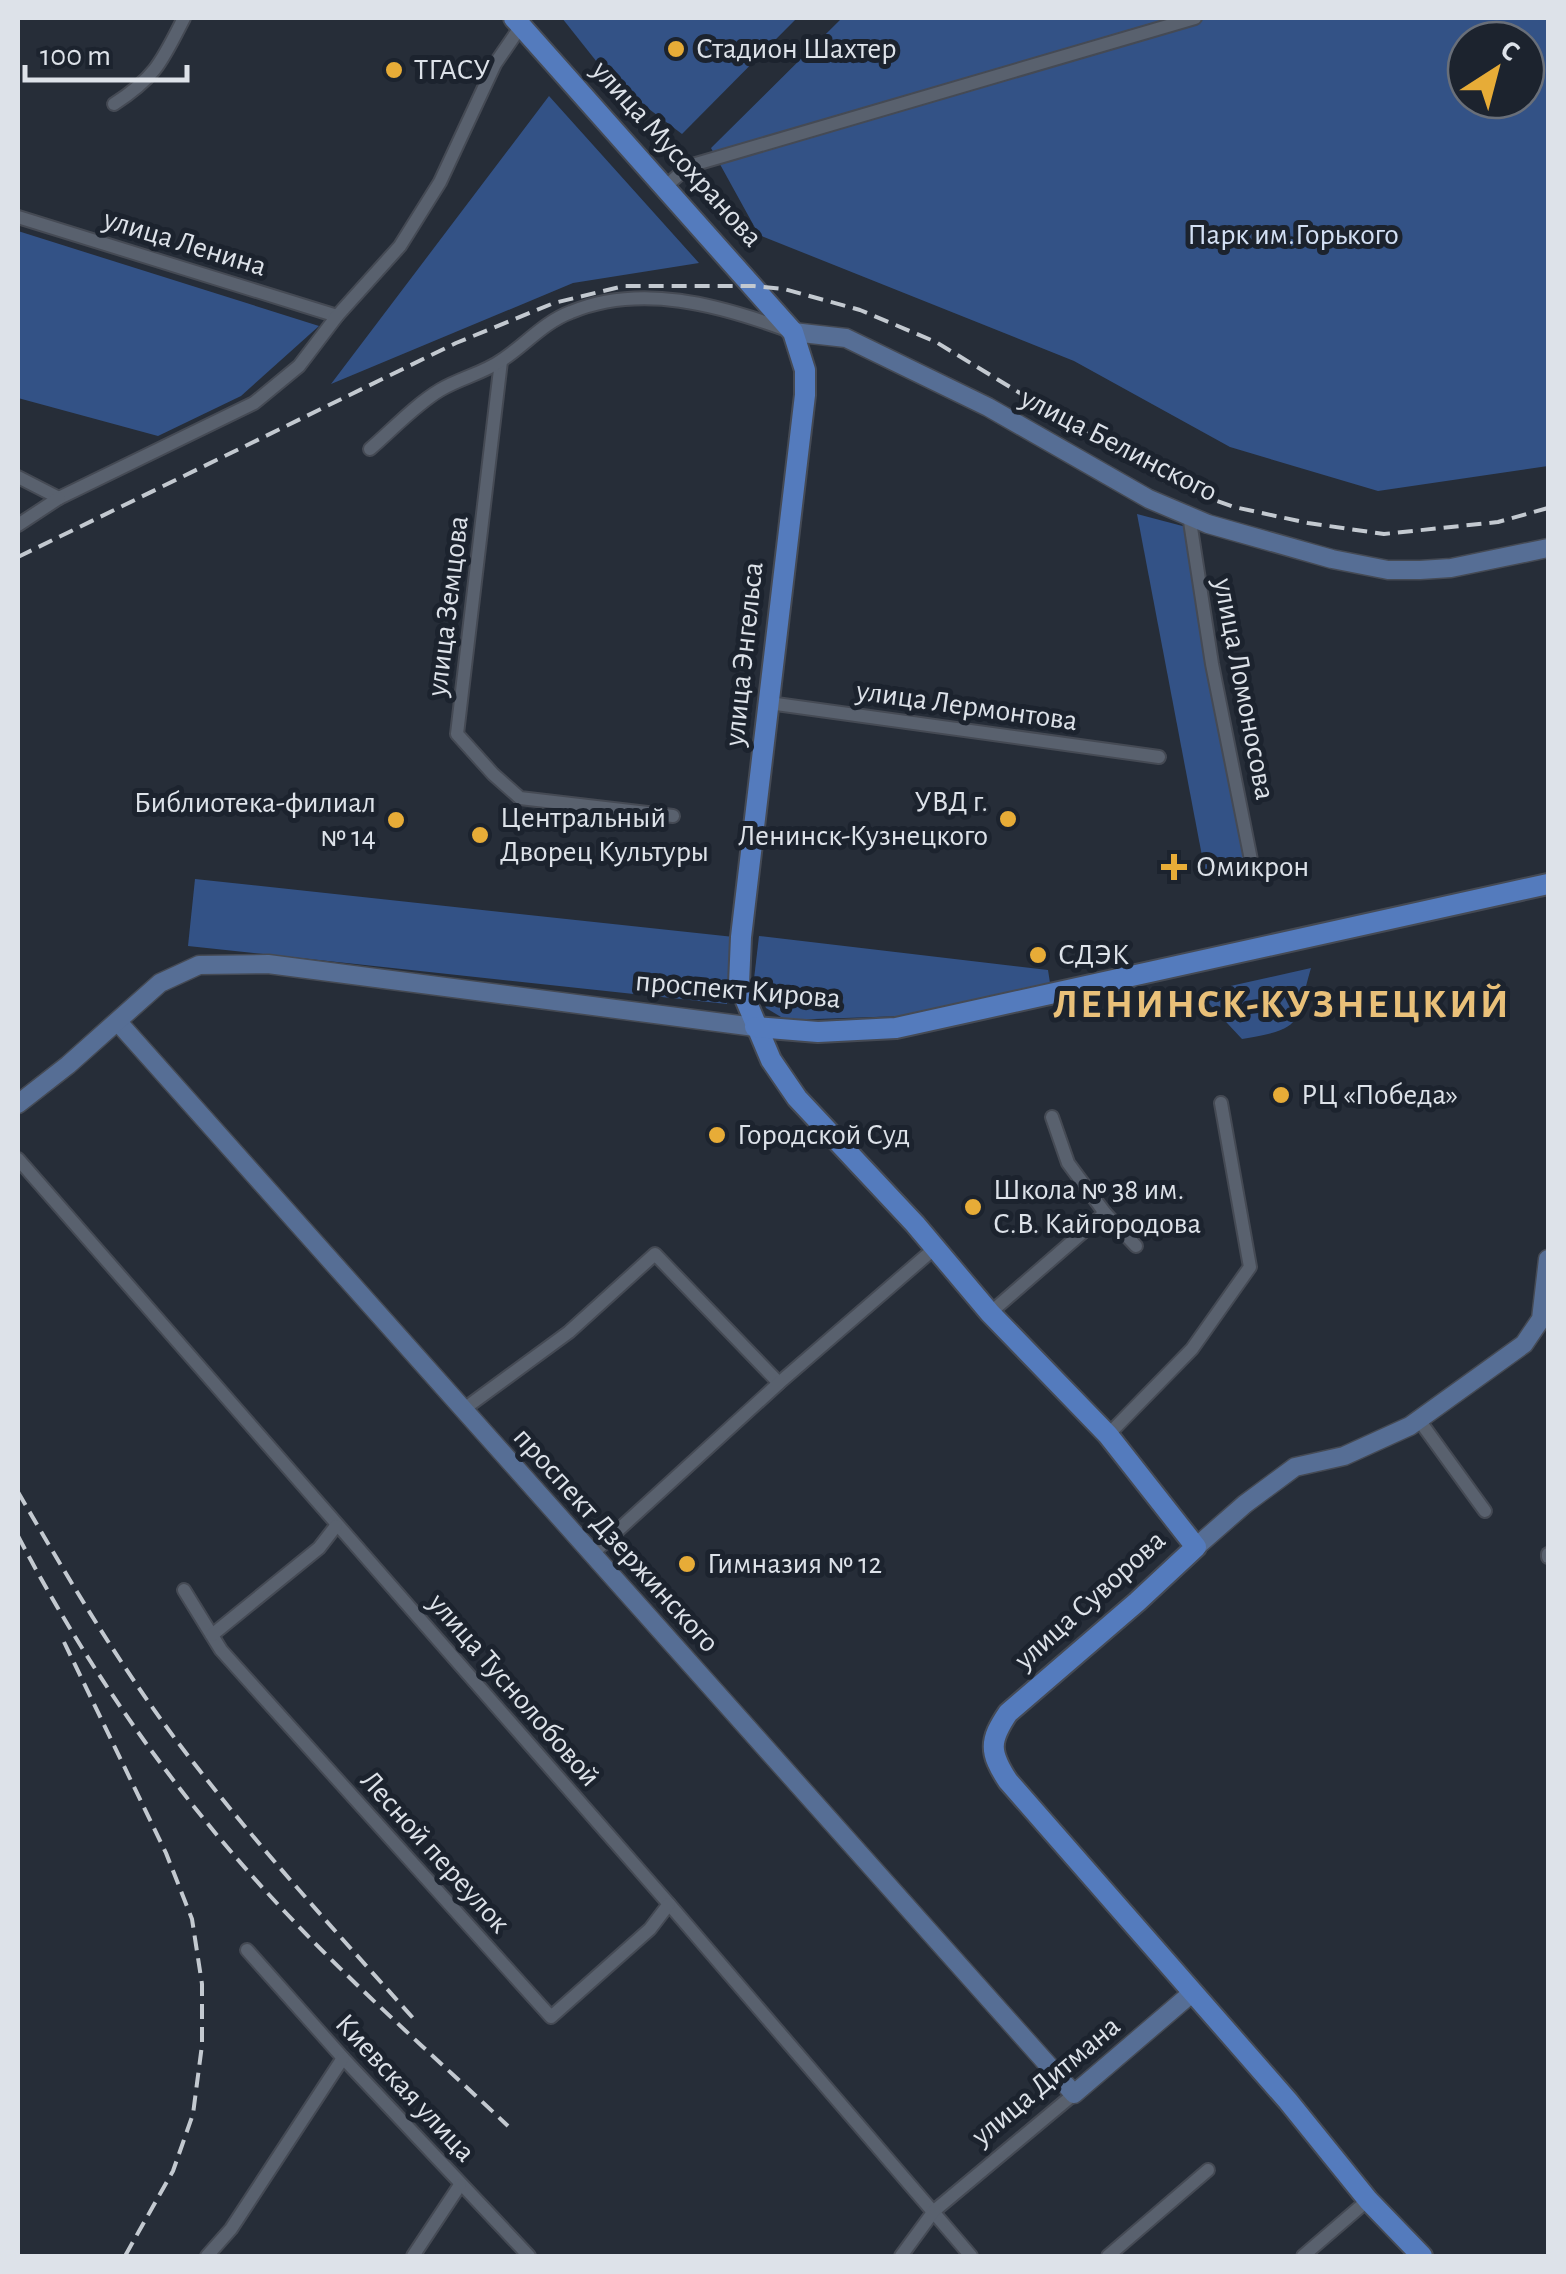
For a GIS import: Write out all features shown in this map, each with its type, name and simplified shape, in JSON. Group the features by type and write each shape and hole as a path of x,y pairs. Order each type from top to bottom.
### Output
{"main road":[{"name":"улица Мусохранова","path":"518,22 793,332"},
{"name":"улица Энгельса","path":"740,984 742,937 805,395 805,370 793,332"},
{"name":"проспект Кирова","path":"755,1027 818,1032 896,1028 1548,884"},
{"name":"улица Суворова","path":"740,984 771,1060 797,1098 990,1313 1108,1435 1196,1547 1008,1713 994,1735 994,1760 1008,1781 1288,2100 1368,2200 1422,2256"}],"street":[{"path":"114,104 142,86 160,66 184,18"},
{"path":"666,186 689,166 1195,18"},
{"path":"18,524 59,498 254,403 299,366 337,316 400,246 440,182 518,22"},
{"name":"улица Ленина","path":"18,217 337,316"},
{"path":"370,449 438,390 501,362 532,335 569,312 617,298 680,300 738,312 793,332"},
{"name":"улица Белинского","path":"793,332 832,335 859,344 988,407 1150,499 1189,516 1332,559 1388,570 1451,568 1548,548"},
{"name":"улица Земцова","path":"501,362 458,734 520,798 672,816"},
{"path":"22,478 59,498"},
{"name":"улица Ломоносова","path":"1189,516 1212,664 1253,870"},
{"name":"улица Лермонтова","path":"769,702 1159,758"},
{"name":"проспект Кирова","path":"18,1104 160,984 199,965 268,964 755,1027"},
{"name":"проспект Дзержинского","path":"118,1022 1074,2094"},
{"path":"1108,1435 1192,1349 1250,1267 1221,1103"},
{"path":"1052,1117 1068,1164 1136,1246"},
{"name":"улица Туснолобовой","path":"18,1159 971,2256"},
{"path":"990,1313 1105,1213"},
{"path":"592,1554 779,1383 935,1248"},
{"path":"464,1409 569,1332 655,1254 779,1383"},
{"path":"1196,1547 1295,1467 1374,1445 1418,1420 1524,1344 1547,1304 1548,1259"},
{"path":"1418,1420 1485,1511"},
{"path":"212,1635 318,1548 336,1526"},
{"name":"Лесной переулок","path":"184,1590 221,1650 551,2017 650,1929 669,1904"},
{"name":"Киевская улица","path":"247,1950 529,2256"},
{"name":"улица Дитмана","path":"901,2256 934,2211 1193,1992"},
{"path":"207,2256 231,2229 343,2058"},
{"path":"1108,2256 1208,2170"},
{"path":"413,2256 460,2185"},
{"path":"1304,2256 1368,2200"}],"green space":[{"name":"Стадион Шахтер","path":"562,18 797,18 682,134 612,81"},
{"name":"Парк им.Горького","path":"842,18 1548,18 1548,466 1378,491 1230,447 1074,361 759,235 711,148"},
{"path":"549,96 699,263 573,283 331,384"},
{"path":"18,231 319,326 241,396 158,436 18,398"},
{"path":"1137,514 1190,528 1257,869 1206,877"},
{"path":"195,879 734,937 727,1004 188,946"},
{"path":"759,936 1048,970 1050,983 903,1016 786,1020 766,1008 754,979"},
{"path":"1311,968 1294,1021 1262,1035 1242,1039 1199,993"}],"railway":[{"path":"18,557 456,343 554,303 624,286 784,289 860,310 936,342 1168,483 1234,507 1384,534 1498,522 1548,508"},
{"path":"18,1492 101,1630 169,1730 273,1860 413,2018"},
{"path":"18,1536 106,1686 210,1827 313,1941 508,2126"},
{"path":"64,1642 166,1853 192,1919 202,1984 202,2045 193,2114 173,2171 125,2256"}],"place":[{"name":"Стадион Шахтер","path":"676,49"},
{"name":"ТГАСУ","path":"394,70"},
{"name":"УВД г. Ленинск-Кузнецкого","path":"1008,819"},
{"name":"Библиотека-филиал № 14","path":"396,820"},
{"name":"Центральный Дворец Культуры","path":"480,835"},
{"name":"Омикрон","path":"1174,867"},
{"name":"СДЭК","path":"1038,955"},
{"name":"РЦ «Победа»","path":"1281,1095"},
{"name":"Городской Суд","path":"717,1135"},
{"name":"Школа № 38 им. С.В. Кайгородова","path":"973,1207"},
{"name":"Гимназия № 12","path":"687,1564"}],"district":[{"name":"ЛЕНИНСК-КУЗНЕЦКИЙ","path":"1282,1005"}]}
